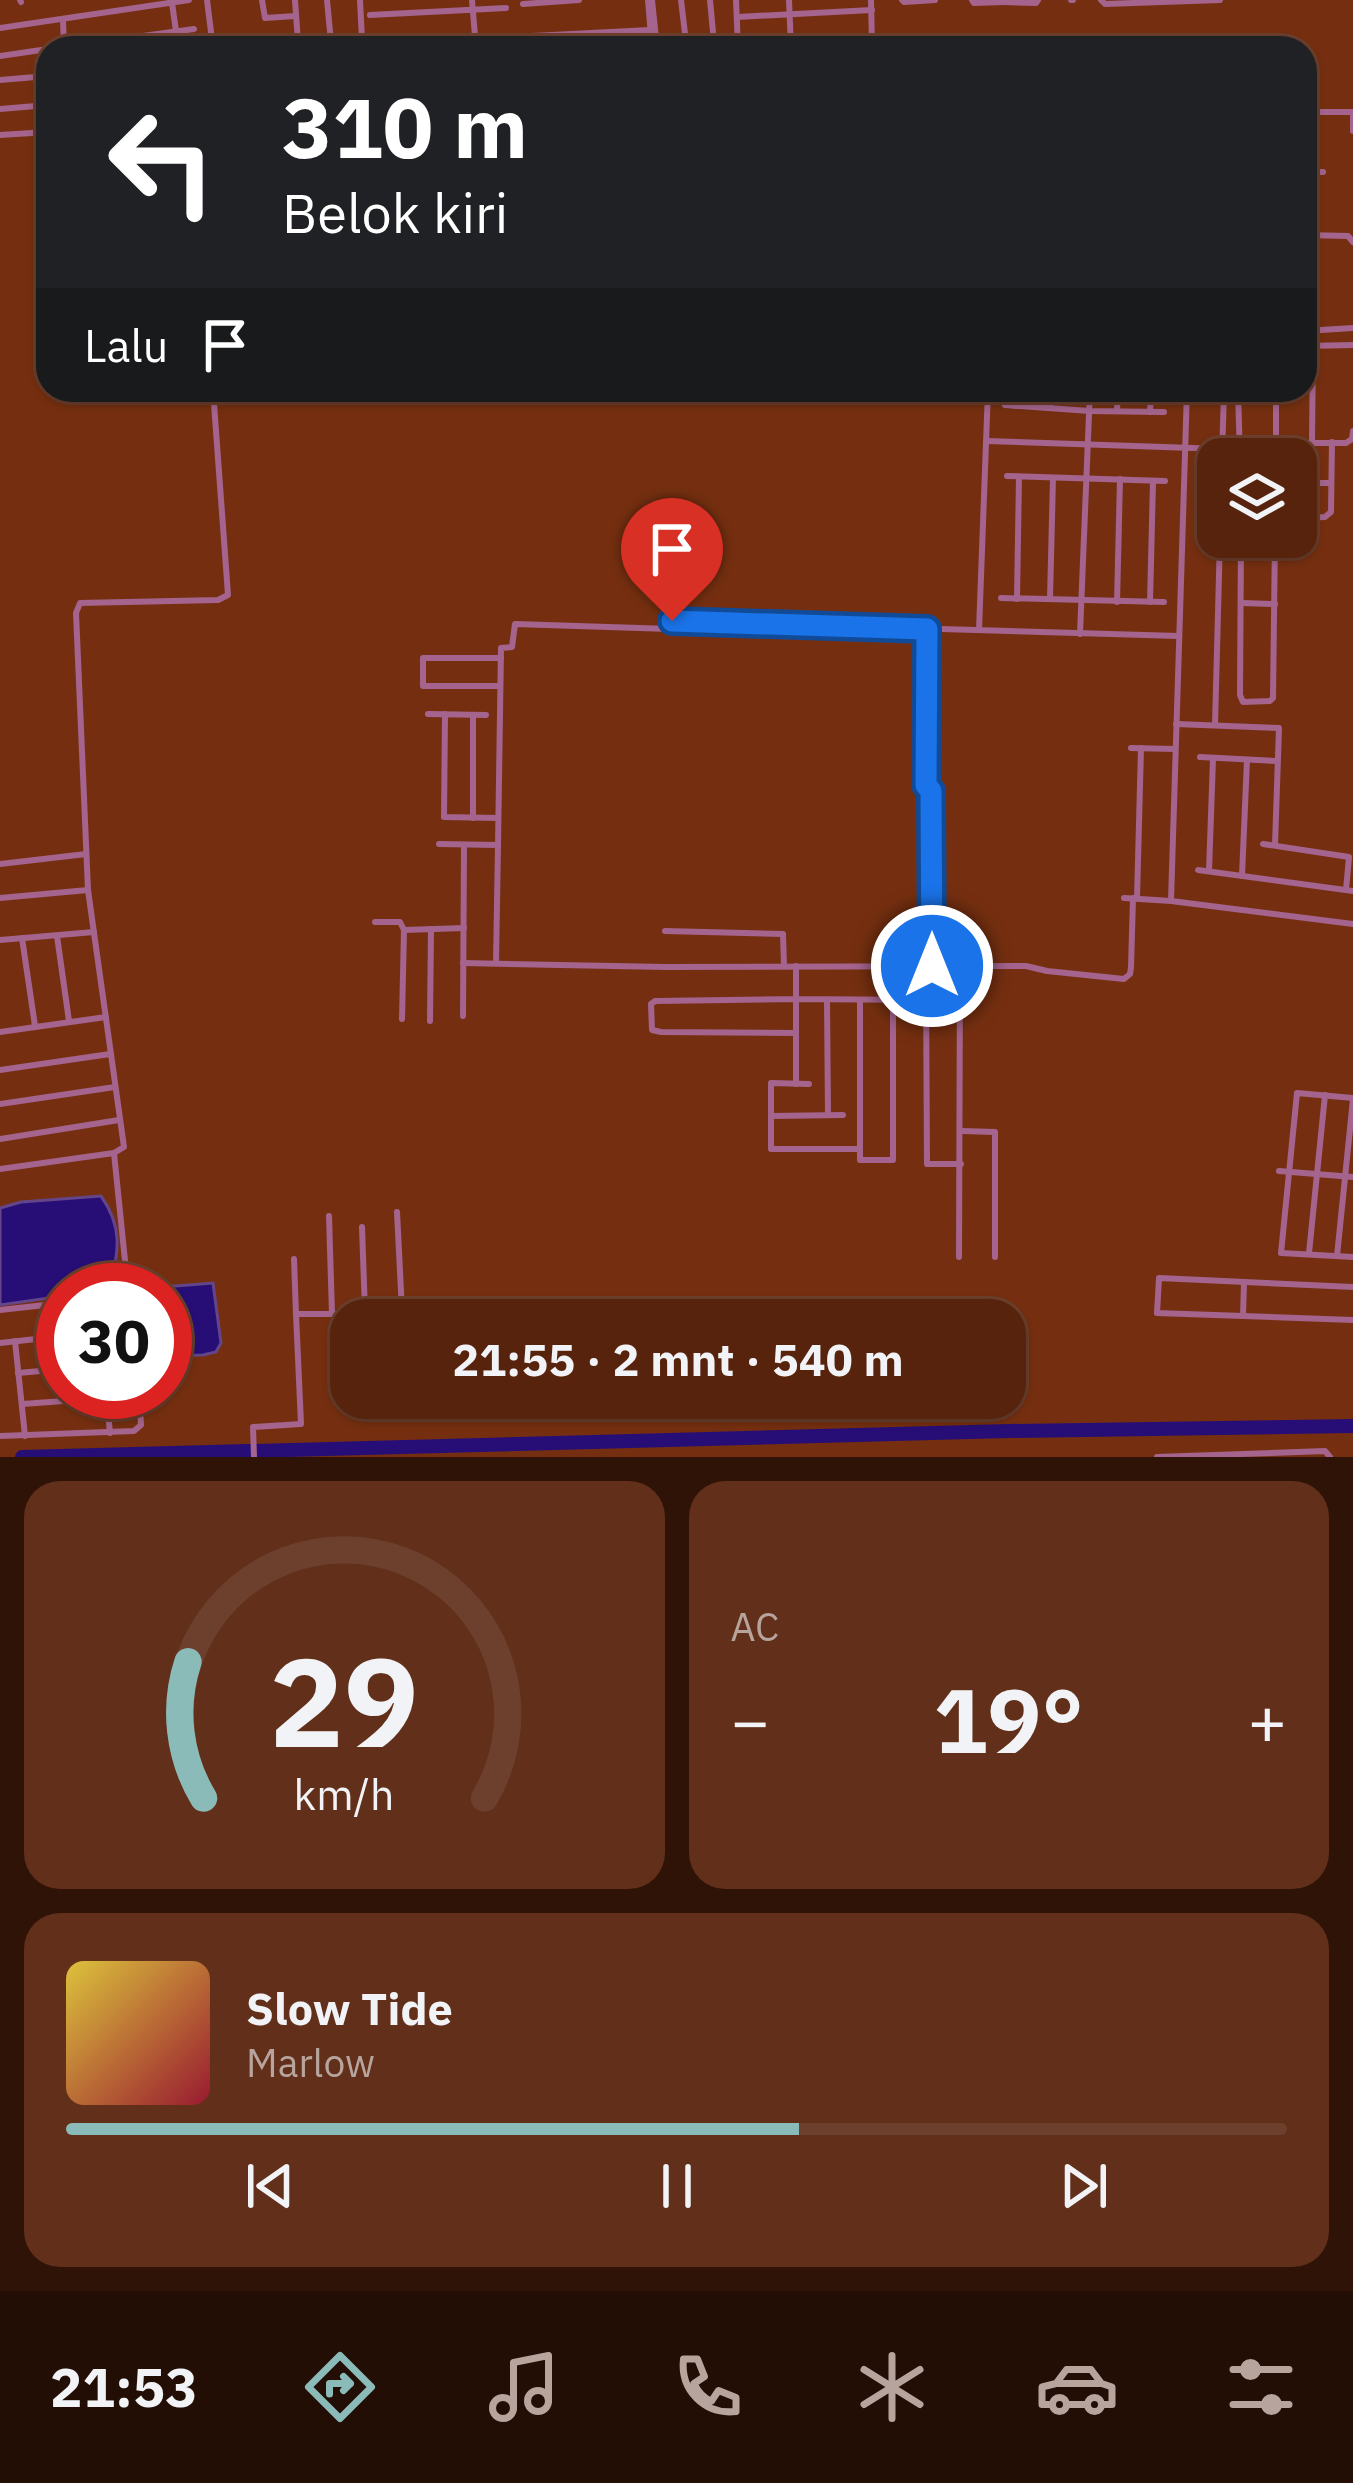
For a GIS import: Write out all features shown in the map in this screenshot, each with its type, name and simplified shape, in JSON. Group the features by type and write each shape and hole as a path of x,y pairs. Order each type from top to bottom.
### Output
{"street":[{"path":"0,28 189,0"},
{"path":"207,0 212,36"},
{"path":"262,0 266,18 296,16"},
{"path":"295,0 299,36"},
{"path":"327,0 330,36"},
{"path":"360,0 362,36"},
{"path":"523,4 579,0"},
{"path":"650,0 652,36"},
{"path":"650,0 654,36"},
{"path":"681,0 685,36"},
{"path":"710,0 713,36"},
{"path":"736,0 738,36"},
{"path":"789,0 790,36"},
{"path":"871,0 872,36"},
{"path":"902,0 935,0"},
{"path":"972,0 1038,0"},
{"path":"1101,0 1105,4 1220,0"},
{"path":"172,3 176,31"},
{"path":"473,5 475,36"},
{"path":"370,15 473,5 506,8"},
{"path":"737,16 872,10"},
{"path":"63,19 64,36"},
{"path":"141,36 194,28"},
{"path":"532,36 650,30"},
{"path":"0,56 36,50"},
{"path":"0,80 36,77"},
{"path":"0,109 36,106"},
{"path":"1317,112 1353,112 1353,131"},
{"path":"0,135 36,132"},
{"path":"1317,172 1324,172"},
{"path":"1317,236 1351,237"},
{"path":"1317,331 1353,328"},
{"path":"1317,346 1353,346"},
{"path":"0,1169 124,1148 88,890 76,678 77,607 80,603 218,601 228,595 214,402"},
{"path":"979,630 988,402"},
{"path":"1016,402 1016,406"},
{"path":"1050,402 1050,407"},
{"path":"1080,634 1090,402"},
{"path":"1117,402 1117,410"},
{"path":"1150,402 1150,412"},
{"path":"1171,901 1187,402"},
{"path":"1222,438 1224,402"},
{"path":"1238,402 1239,438"},
{"path":"1276,402 1276,438"},
{"path":"1311,402 1312,438"},
{"path":"1005,405 1164,412"},
{"path":"1317,441 1346,443 1353,431"},
{"path":"986,441 1197,447"},
{"path":"1317,517 1329,516 1332,506 1332,442"},
{"path":"1007,476 1165,481"},
{"path":"1017,599 1019,477"},
{"path":"1050,599 1053,478"},
{"path":"1117,602 1120,479"},
{"path":"1150,602 1154,481"},
{"path":"1317,483 1331,483"},
{"path":"1215,725 1219,558"},
{"path":"1241,558 1240,695 1250,703 1273,698 1275,558"},
{"path":"1000,598 1164,602"},
{"path":"1241,603 1275,604"},
{"path":"496,964 500,658 501,648 512,647 515,624 670,628 672,621 1179,636"},
{"path":"927,629 932,966"},
{"path":"500,658 423,658 423,686 500,686"},
{"path":"428,714 486,715"},
{"path":"445,714 444,818 498,818"},
{"path":"473,715 473,818"},
{"path":"1177,724 1283,728 1277,761 1276,845"},
{"path":"1131,748 1175,749"},
{"path":"464,963 1035,966 1127,978 1142,748"},
{"path":"1199,758 1277,761"},
{"path":"1209,871 1213,759"},
{"path":"1242,876 1247,760"},
{"path":"439,844 498,845"},
{"path":"463,1016 464,844"},
{"path":"1198,870 1349,891 1349,856 1263,844"},
{"path":"0,864 86,854"},
{"path":"0,898 88,890"},
{"path":"1131,898 1353,924"},
{"path":"375,922 400,922 404,929 402,1019"},
{"path":"404,929 464,928"},
{"path":"430,1021 431,929"},
{"path":"665,931 782,934 784,966"},
{"path":"0,940 94,932"},
{"path":"56,935 69,1021"},
{"path":"22,938 34,1026"},
{"path":"796,966 796,1084"},
{"path":"959,1256 960,966"},
{"path":"926,983 927,1164 961,1164"},
{"path":"827,1000 827,1115"},
{"path":"860,1000 860,1160 893,1160 892,1000"},
{"path":"796,1033 655,1032 651,1006 655,1001 926,1000"},
{"path":"0,1022 1,1032 106,1016"},
{"path":"0,1070 110,1054"},
{"path":"809,1084 771,1084 770,1149 860,1149"},
{"path":"0,1104 116,1087"},
{"path":"1337,1257 1349,1177 1353,1098 1297,1093 1281,1253 1337,1257 1353,1258"},
{"path":"1309,1255 1325,1095"},
{"path":"771,1116 843,1115"},
{"path":"0,1139 119,1120"},
{"path":"961,1131 995,1132 995,1257"},
{"path":"114,1153 125,1263"},
{"path":"1279,1171 1349,1177"},
{"path":"398,1212 401,1299"},
{"path":"329,1216 332,1299"},
{"path":"362,1227 365,1299"},
{"path":"254,1457 253,1427 301,1424 294,1259"},
{"path":"1353,1287 1159,1279 1157,1312 1353,1320"},
{"path":"1243,1316 1244,1282"},
{"path":"0,1310 36,1306"},
{"path":"296,1314 330,1314"},
{"path":"0,1343 36,1339"},
{"path":"15,1341 25,1436"},
{"path":"18,1373 36,1371"},
{"path":"22,1405 36,1403"},
{"path":"109,1419 110,1433"},
{"path":"0,1436 134,1432 142,1419"},
{"path":"1157,1457 1325,1451 1330,1457"}],"shaded area":[{"path":"101,1196 113,1219 115,1263 36,1263 36,1300 0,1305 0,1208"},
{"path":"213,1283 221,1343 216,1352 192,1355 192,1285"}],"waterway":[{"path":"22,1457 1353,1426"}],"route":[{"path":"672,621 927,629 932,966"}]}
